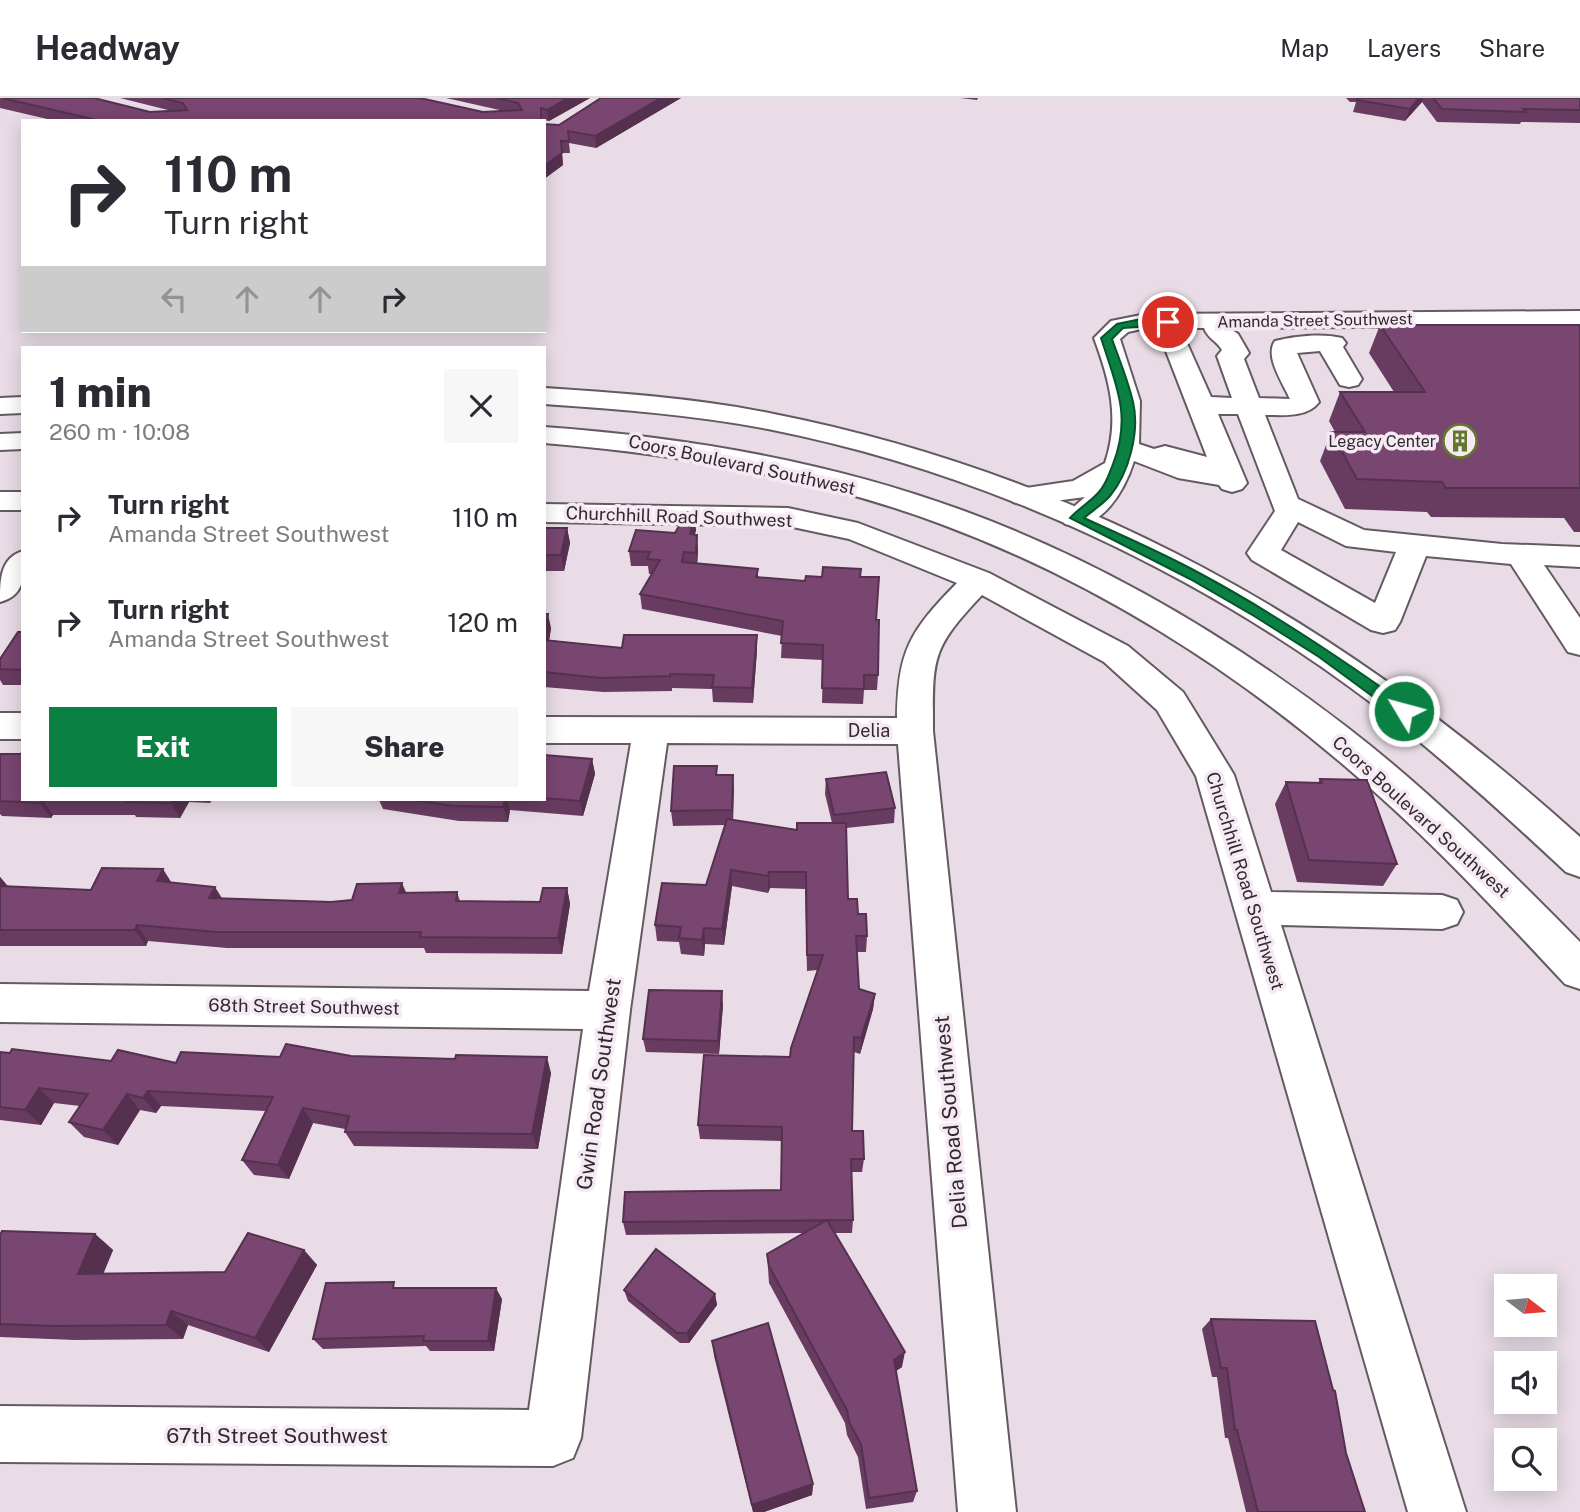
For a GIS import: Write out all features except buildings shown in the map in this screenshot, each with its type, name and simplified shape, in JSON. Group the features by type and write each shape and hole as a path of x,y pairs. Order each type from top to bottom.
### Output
{"street":[{"name":"Amanda Street Southwest","path":"961,520 1005,531 1046,532 1076,518 1105,494 1121,458 1129,425 1128,403 1107,338 1120,326 1146,321 1221,337 1580,318"},
{"path":"1221,337 1288,505 1263,553 1383,622 1414,547"},
{"path":"1201,405 1293,407 1305,402 1284,355 1284,346 1376,339 1580,339"},
{"path":"1328,343 1349,379"},
{"path":"1177,346 1201,405 1218,475"},
{"path":"546,397 669,407 785,425 901,454 1024,496 1076,518 1195,576 1324,653 1384,695 1464,758 1580,861"},
{"path":"0,406 21,405"},
{"name":"Coors Boulevard Southwest","path":"546,435 618,440 828,479 961,520 1105,586 1217,651 1336,738 1398,791 1504,892 1580,971"},
{"path":"0,442 21,441"},
{"path":"1024,496 1081,489 1121,458 1157,459 1188,472 1218,475 1357,539 1414,547 1580,557"},
{"path":"0,501 21,501"},
{"name":"Churchhill Road Southwest","path":"546,513 788,517 858,532 978,580 1116,654 1170,701 1215,775 1437,1512"},
{"path":"1521,555 1580,644"},
{"path":"0,593 21,564"},
{"name":"Delia","path":"546,730 915,731 916,677 922,650 933,630 978,580"},
{"path":"0,726 21,726"},
{"name":"Gwin Road Southwest","path":"553,1438 607,1010 651,731"},
{"name":"Delia Road Southwest","path":"915,731 988,1512"},
{"path":"1254,908 1442,912"},
{"name":"68th Street Southwest","path":"0,1003 607,1010"},
{"name":"67th Street Southwest","path":"0,1434 553,1438"}],"place":[{"name":"Legacy Center","path":"1460,441"}],"route":[{"path":"1168,322 1146,321 1120,326 1107,338 1128,403 1129,425 1125,448 1114,480 1105,494 1076,518 1195,576 1259,613 1324,653 1404,711"}]}
